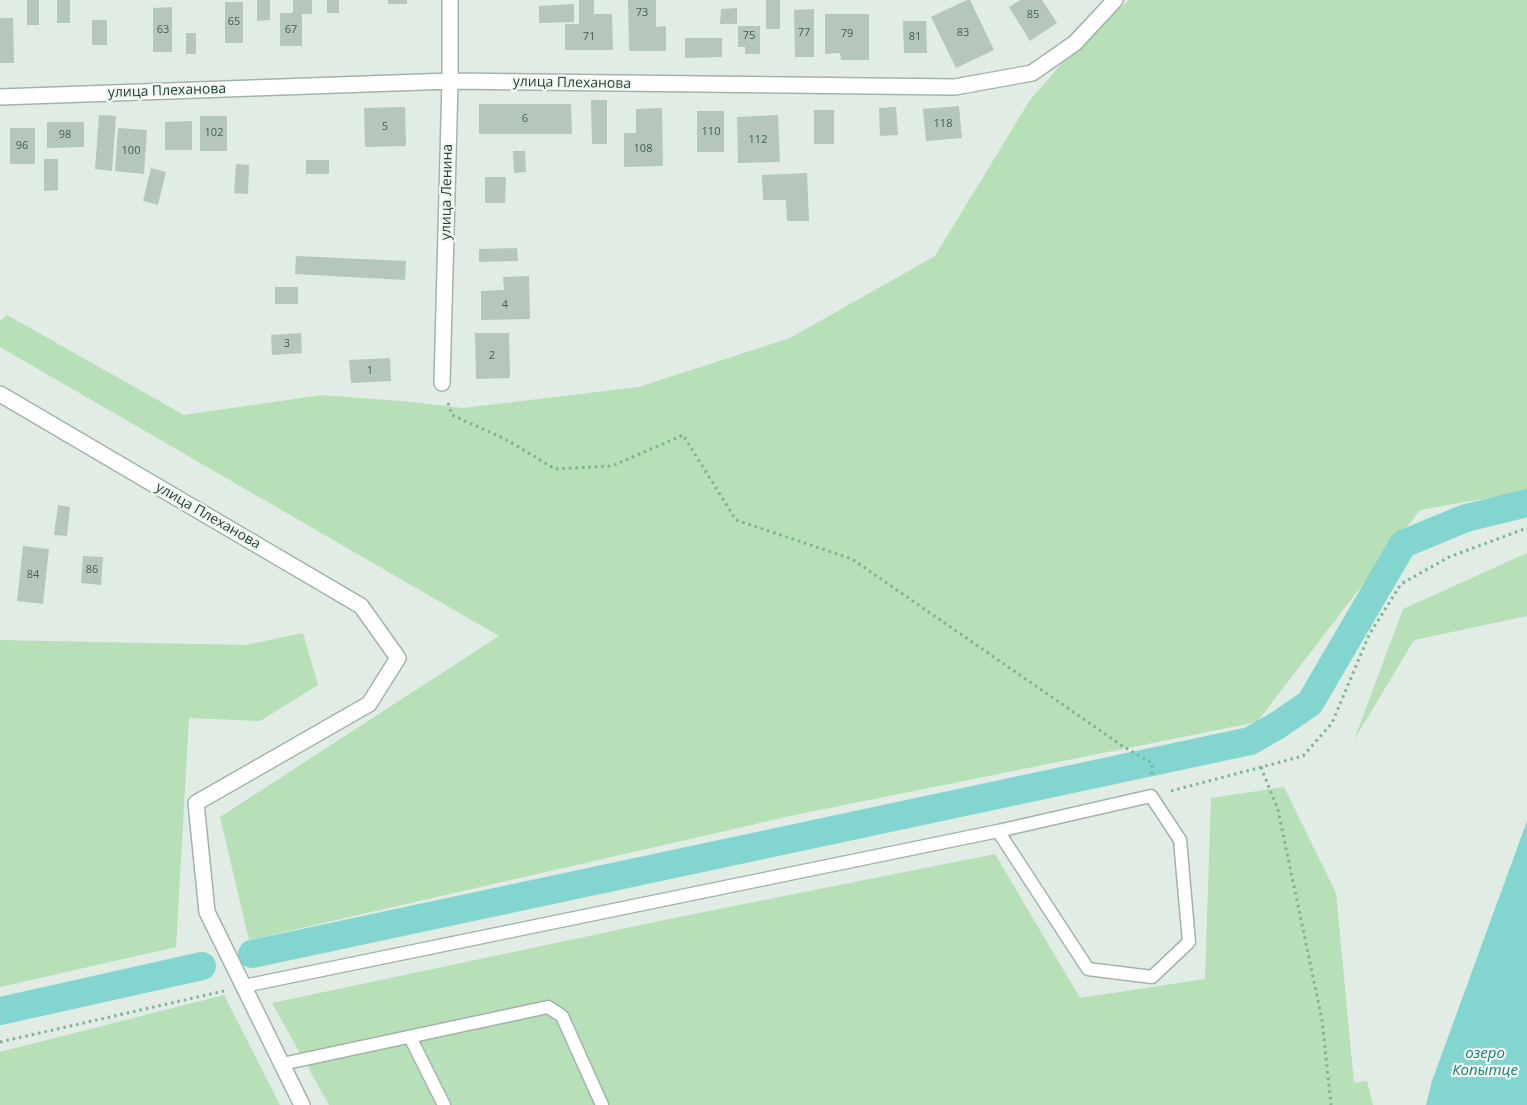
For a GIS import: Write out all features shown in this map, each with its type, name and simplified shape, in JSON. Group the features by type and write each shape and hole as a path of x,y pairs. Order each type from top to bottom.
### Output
{"street":[{"name":"улица Ленина","path":"442,383 450,81 450,0"},
{"name":"улица Плеханова","path":"0,97 450,81 955,87 1032,73 1075,43 1115,0"},
{"name":"улица Плеханова","path":"0,394 361,606 398,658 369,704 196,803 207,912 244,986"},
{"path":"244,986 302,1105"}],"lane":[{"path":"244,986 998,831 1151,796 1180,840 1189,942 1152,976 1088,969 998,831"},
{"path":"282,1064 548,1007 562,1016 602,1105"},
{"path":"410,1036 444,1105"}],"path":[{"path":"442,383 452,415 507,440 555,469 612,466 683,435 736,520 852,559 1124,747 1152,763 1151,796 1303,756 1332,723 1369,635 1401,584 1449,557 1527,528"},
{"path":"1261,767 1278,810 1322,1020 1332,1105"},
{"path":"0,1042 244,986"}],"green space":[{"path":"1129,0 1527,0 1527,491 1420,510 1257,722 799,814 249,940 220,817 499,636 0,347 0,321 7,315 184,415 322,395 463,408 639,387 790,338 935,256 1030,100 1063,62"},
{"path":"1527,553 1527,616 1414,640 1354,740 1403,609"},
{"path":"303,633 318,685 260,721 189,718 176,947 0,987 0,640 245,645"},
{"path":"1284,787 1336,893 1354,1083 1367,1081 1373,1105 329,1105 272,1003 674,918 995,854 1080,998 1205,979 1211,798"},
{"path":"224,995 280,1105 0,1105 0,1052"}],"water":[{"name":"озеро Копытце","path":"1527,821 1527,1105 1426,1105 1432,1081"}],"building":[{"path":"27,0 39,0 39,25 27,25"},
{"path":"57,0 70,0 70,23 57,23"},
{"path":"257,0 270,0 270,20 257,21"},
{"path":"293,0 312,0 312,14 302,14 302,46 280,46 280,13 293,13"},
{"path":"327,0 339,0 339,13 327,13"},
{"path":"388,0 407,0 407,4 388,4"},
{"path":"579,0 594,0 594,14 612,14 613,50 565,50 565,24 579,24"},
{"path":"628,0 656,0 656,27 666,26 666,51 629,51"},
{"path":"766,0 780,0 780,29 766,29"},
{"path":"970,0 994,50 956,68 931,17"},
{"path":"1020,0 1042,0 1057,23 1030,41 1009,7"},
{"path":"225,2 243,2 243,43 225,43"},
{"path":"574,4 574,22 539,23 539,6"},
{"path":"172,7 172,52 153,52 153,8"},
{"path":"737,8 737,24 720,24 721,9"},
{"path":"814,9 814,57 795,57 794,10"},
{"path":"825,14 869,14 869,60 841,60 840,53 825,54"},
{"path":"0,18 13,18 14,63 0,63"},
{"path":"92,20 107,20 107,45 92,45"},
{"path":"903,21 926,21 927,53 904,53"},
{"path":"738,26 760,26 760,54 745,54 745,47 738,47"},
{"path":"186,33 196,33 196,54 186,54"},
{"path":"685,38 722,38 722,57 685,58"},
{"path":"591,100 607,100 607,144 592,144"},
{"path":"479,104 571,104 572,134 479,134"},
{"path":"959,106 962,138 926,141 923,109"},
{"path":"405,107 406,146 365,147 364,108"},
{"path":"896,107 898,135 880,136 879,108"},
{"path":"662,108 663,166 624,167 624,133 636,133 636,109"},
{"path":"814,110 834,110 834,144 814,144"},
{"path":"697,111 724,111 724,152 697,152"},
{"path":"99,115 116,116 112,171 95,169"},
{"path":"778,115 780,162 738,163 737,117"},
{"path":"200,116 227,116 227,151 200,151"},
{"path":"192,121 192,150 165,150 165,122"},
{"path":"47,122 84,122 84,147 47,148"},
{"path":"10,128 35,128 35,164 10,164"},
{"path":"118,128 147,130 144,174 115,171"},
{"path":"513,151 525,151 526,172 514,173"},
{"path":"44,159 58,159 58,190 44,191"},
{"path":"306,160 329,160 329,174 306,174"},
{"path":"236,164 249,165 248,194 234,193"},
{"path":"151,168 166,172 158,205 143,201"},
{"path":"807,173 809,221 787,221 786,200 763,200 762,175"},
{"path":"485,177 506,177 505,203 485,203"},
{"path":"517,248 518,261 479,262 479,249"},
{"path":"296,256 406,261 405,280 295,274"},
{"path":"529,276 530,319 481,320 481,291 504,290 503,277"},
{"path":"275,287 298,287 298,304 275,304"},
{"path":"301,333 302,353 272,355 271,335"},
{"path":"475,333 509,333 510,378 476,379"},
{"path":"390,358 391,381 351,383 349,360"},
{"path":"58,505 70,507 67,536 54,535"},
{"path":"23,546 49,549 43,604 17,601"},
{"path":"83,556 103,557 101,585 81,583"}],"waterway":[{"path":"252,954 1250,741 1310,703 1403,544 1466,518 1527,503"},
{"path":"0,1011 202,966"}]}
